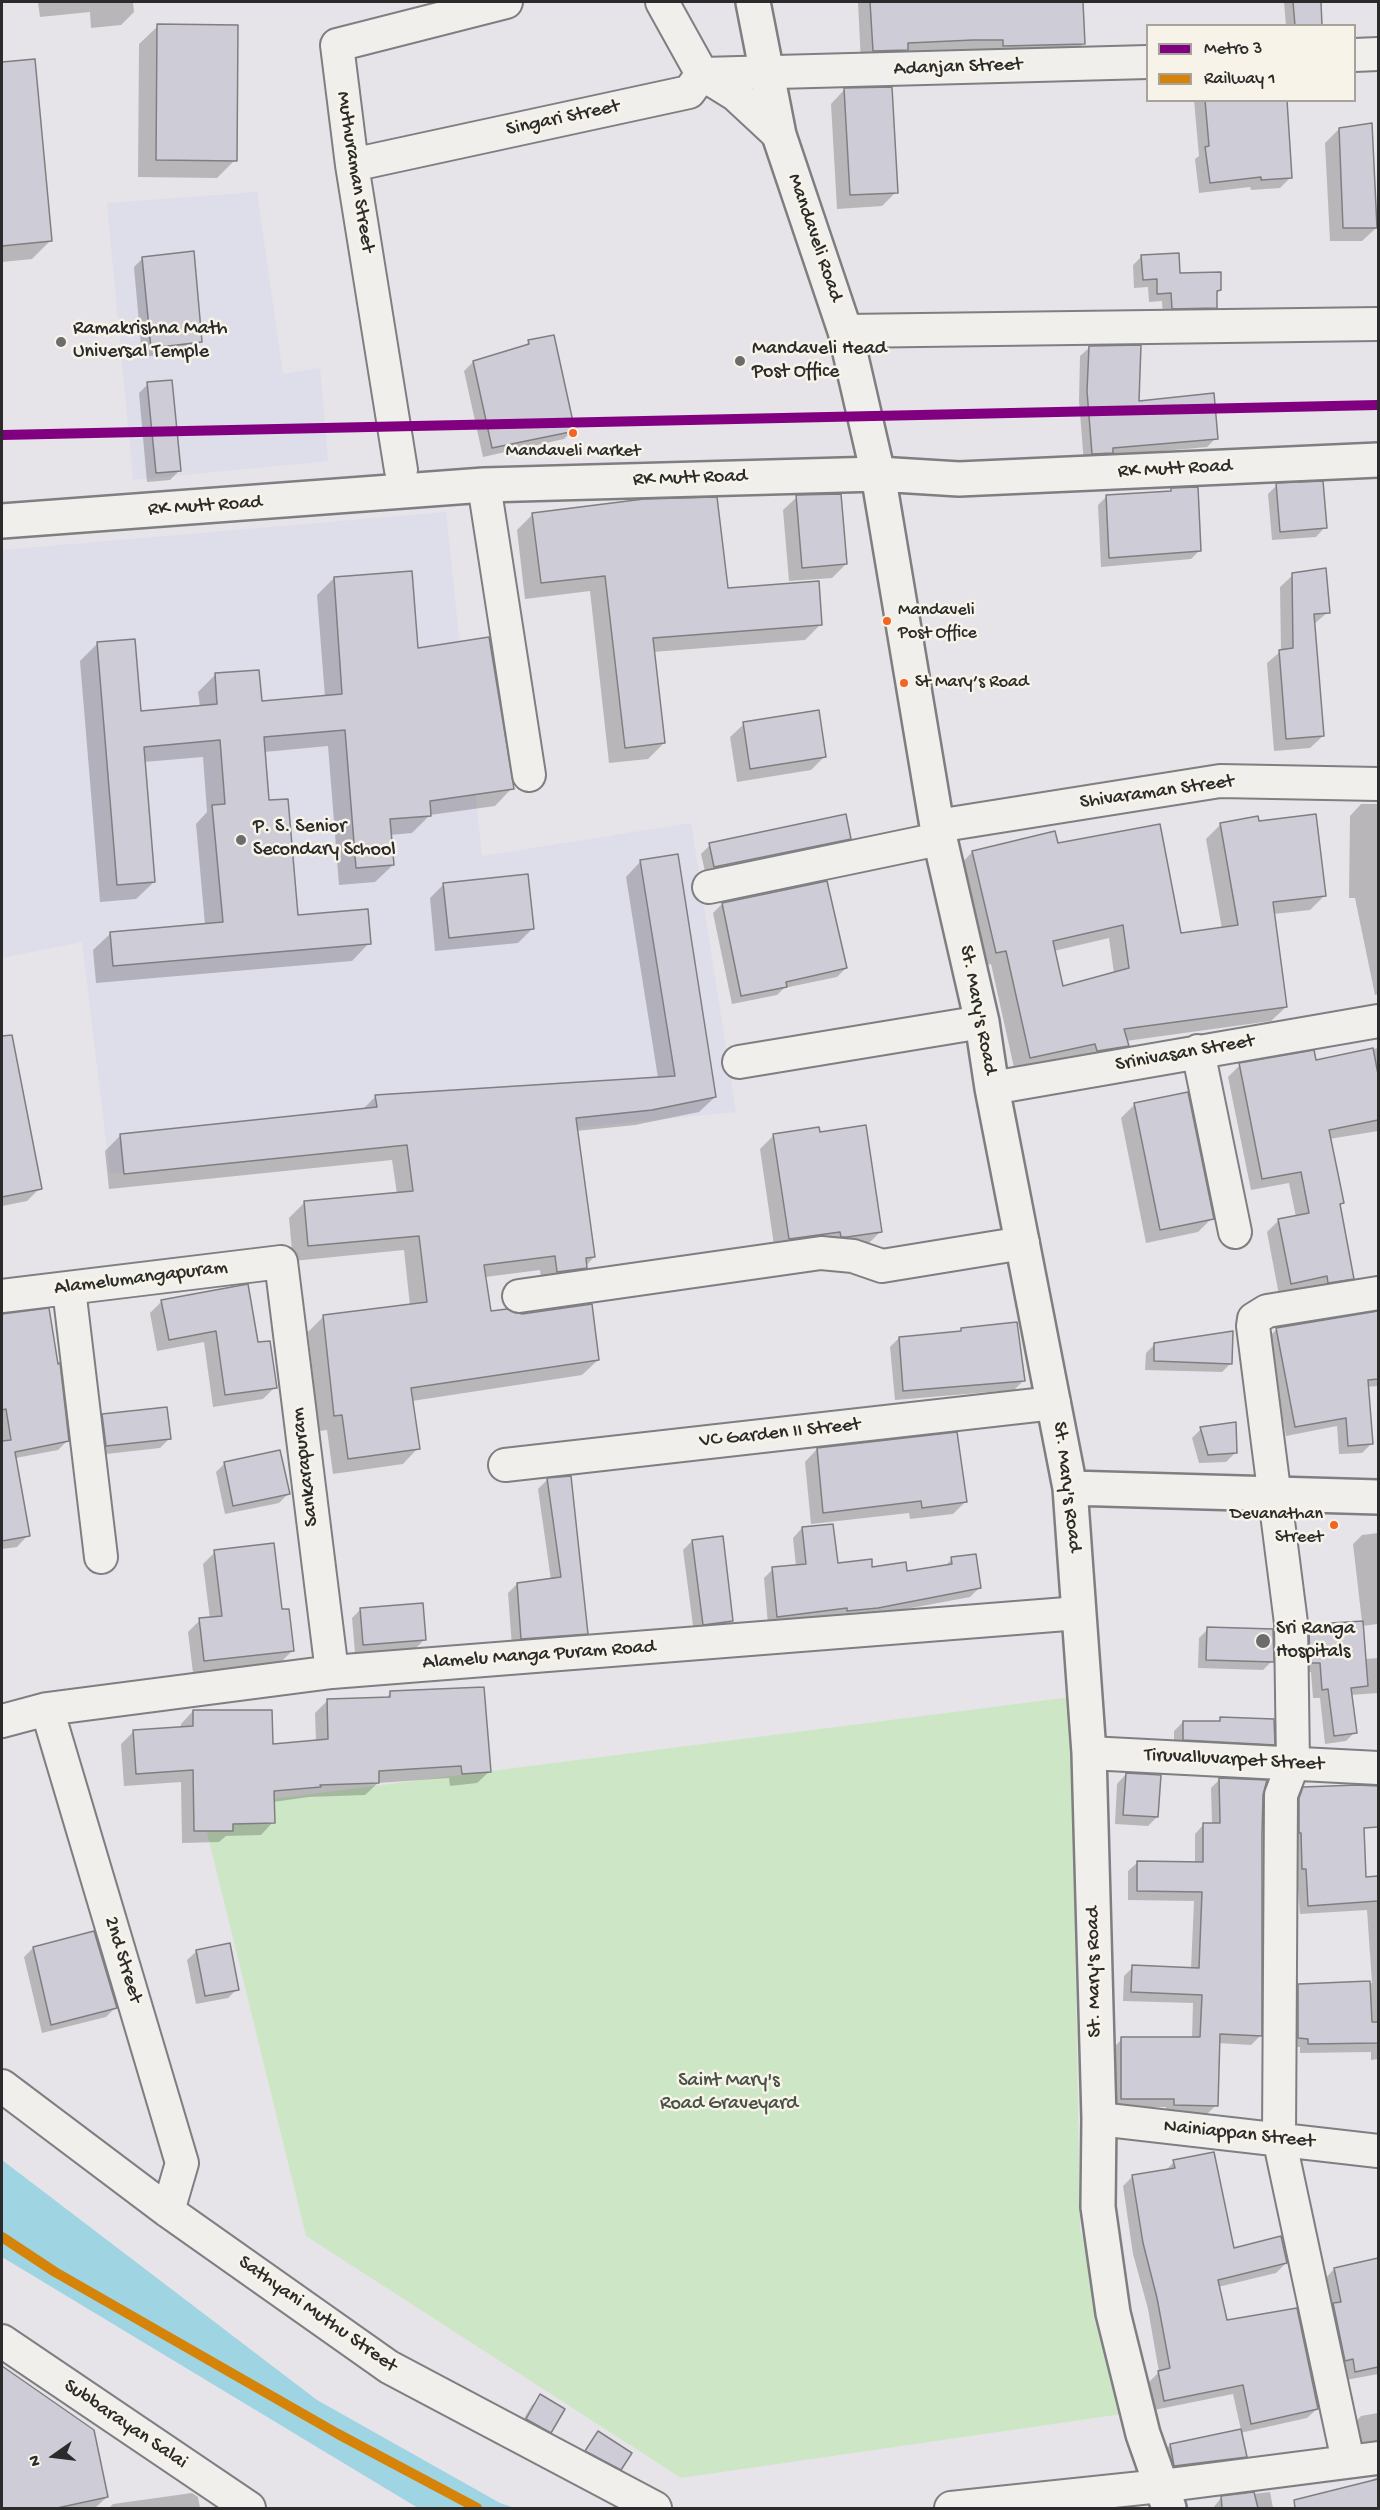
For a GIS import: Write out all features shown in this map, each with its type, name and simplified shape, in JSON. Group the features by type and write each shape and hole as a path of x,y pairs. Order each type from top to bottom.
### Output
{"main road":[{"name":"Mandaveli Road","path":"753,2 779,135 845,331 878,474"},
{"name":"RK Mutt Road","path":"2,521 484,485 878,474 959,479 1378,460"},
{"name":"St. Mary's Road","path":"878,474 938,832 982,1022 992,1088 1070,1488 1089,1753 1099,2119 1098,2207 1113,2313 1143,2434 1165,2497"},
{"path":"1070,1488 1378,1497"}],"street":[{"name":"Muthuraman Street","path":"401,470 352,165 337,45 506,2"},
{"path":"662,2 702,74 736,95 779,135"},
{"name":"Adanjan Street","path":"768,74 1146,62"},
{"name":"Singari Street","path":"352,165 689,92 702,74"},
{"path":"702,74 768,74"},
{"path":"845,331 1378,324"},
{"path":"484,485 529,776"},
{"name":"Shivaraman Street","path":"710,887 938,832 1220,781 1378,784"},
{"name":"Srinivasan Street","path":"992,1088 1378,1021"},
{"path":"739,1062 982,1022"},
{"path":"1197,1051 1235,1232"},
{"path":"519,1296 821,1253 853,1256 882,1266 1023,1243"},
{"name":"Alamelumangapuram","path":"2,1296 281,1262"},
{"name":"Sankarapuram","path":"281,1262 332,1672"},
{"path":"69,1289 101,1557"},
{"path":"1348,2462 1279,2138 1281,1795 1293,1764 1291,1623 1254,1336 1254,1319 1267,1311 1378,1293"},
{"name":"VC Garden II Street","path":"505,1465 1054,1403"},
{"name":"Alamelu Manga Puram Road","path":"2,1721 47,1709 332,1672 1079,1614"},
{"name":"2nd Street","path":"47,1709 182,2163 168,2211"},
{"name":"Tiruvalluvarpet Street","path":"1089,1753 1378,1768"},
{"name":"Sathyani Muthu Street","path":"2,2086 168,2211 389,2367 655,2508"},
{"name":"Nainiappan Street","path":"1099,2119 1378,2151"},
{"name":"Subbarayan Salai","path":"2,2341 245,2507"},
{"path":"951,2508 1165,2497 1378,2458"}],"shaded area":[{"path":"257,192 283,374 320,368 328,461 133,480 107,203"},
{"name":"P. S. Senior Secondary School","path":"446,512 482,856 691,823 736,1112 110,1174 82,942 2,958 2,550"}],"green space":[{"name":"Saint Mary's Road Graveyard","path":"1071,1697 1080,2229 1136,2412 681,2478 306,2236 201,1808"}],"water":[{"path":"2,2160 317,2400 500,2503 515,2508 418,2508 2,2257"}],"building":[{"path":"870,2 1083,2 1085,44 1003,46 1003,40 973,40 908,43 908,50 873,51"},
{"path":"1293,2 1321,2 1322,24 1295,24"},
{"path":"157,24 238,25 237,161 156,160"},
{"path":"35,59 52,241 2,246 2,62"},
{"path":"892,87 898,193 850,195 844,88"},
{"path":"1205,102 1287,102 1292,178 1261,180 1261,177 1210,183 1205,147 1209,146"},
{"path":"1372,123 1377,228 1343,228 1339,128"},
{"path":"194,251 202,342 151,348 142,257"},
{"path":"1179,253 1180,273 1221,272 1221,290 1217,291 1217,308 1172,309 1171,293 1157,294 1157,279 1143,280 1141,255"},
{"path":"554,335 575,431 492,448 473,361 529,344 528,340"},
{"path":"1141,345 1139,401 1214,393 1218,439 1113,448 1113,453 1092,454 1087,391 1089,346"},
{"path":"172,380 181,471 156,473 147,382"},
{"path":"1323,481 1327,528 1280,532 1276,483"},
{"path":"1198,487 1201,551 1109,558 1106,495"},
{"path":"841,494 847,564 802,568 796,495"},
{"path":"717,497 728,588 819,581 822,625 653,638 665,743 625,748 605,576 541,583 532,513 644,499"},
{"path":"1326,568 1330,613 1314,614 1324,736 1286,739 1279,650 1293,648 1292,573"},
{"path":"412,571 418,648 489,637 514,789 430,801 431,816 390,819 394,865 356,868 345,730 264,737 269,800 288,799 298,915 368,909 371,944 113,966 110,932 223,922 212,805 225,804 220,740 144,747 155,882 117,885 97,642 135,639 141,711 217,704 215,673 259,670 262,701 342,694 334,577"},
{"path":"819,710 826,757 750,769 743,722"},
{"path":"846,814 851,839 714,867 709,843"},
{"path":"1316,814 1326,896 1273,902 1287,1007 1124,1029 1129,1046 1097,1051 1095,1044 1030,1058 1006,951 996,953 972,851 1055,831 1058,843 1160,824 1181,933 1238,925 1220,823 1258,816 1259,821","holes":["1123,925 1129,968 1063,986 1053,941"]},
{"path":"678,854 716,1097 652,1110 576,1118 595,1257 586,1258 587,1268 557,1272 555,1256 484,1265 491,1311 507,1309 522,1314 592,1304 599,1360 411,1388 420,1449 348,1459 342,1415 334,1416 323,1315 427,1302 419,1236 308,1246 304,1201 413,1191 407,1145 124,1174 120,1134 377,1107 375,1095 675,1076 640,860"},
{"path":"528,874 534,929 449,938 443,883"},
{"path":"827,881 847,968 786,982 787,987 741,996 722,903"},
{"path":"12,1035 42,1189 2,1197 2,1036"},
{"path":"1373,1048 1378,1074 1378,1120 1329,1130 1344,1203 1340,1204 1354,1279 1328,1283 1327,1276 1291,1284 1278,1219 1309,1213 1301,1172 1262,1179 1239,1063 1314,1050 1316,1060"},
{"path":"1188,1092 1214,1219 1160,1230 1134,1103"},
{"path":"866,1125 882,1232 841,1237 840,1232 789,1239 773,1134 819,1127 820,1132"},
{"path":"248,1284 258,1342 270,1341 277,1388 225,1395 216,1331 169,1340 161,1300"},
{"path":"49,1308 58,1364 60,1363 69,1441 15,1452 30,1536 2,1541 2,1441 11,1440 6,1409 2,1410 2,1314"},
{"path":"1378,1311 1378,1379 1368,1380 1373,1444 1348,1446 1346,1418 1295,1427 1276,1328"},
{"path":"1017,1322 1025,1381 903,1391 899,1337 961,1331 961,1328"},
{"path":"1233,1331 1232,1364 1154,1361 1154,1343"},
{"path":"167,1407 171,1439 106,1446 102,1414"},
{"path":"1236,1422 1237,1453 1208,1455 1200,1427"},
{"path":"957,1432 967,1502 922,1508 921,1501 823,1513 817,1448"},
{"path":"280,1450 290,1494 233,1506 224,1462"},
{"path":"571,1476 588,1634 521,1639 517,1583 561,1577 547,1478"},
{"path":"833,1524 838,1563 872,1559 872,1567 906,1562 907,1571 952,1564 951,1557 976,1554 981,1588 878,1608 847,1611 847,1608 777,1617 772,1567 806,1564 802,1527"},
{"path":"723,1536 733,1621 703,1625 692,1540"},
{"path":"274,1543 282,1609 289,1609 294,1651 204,1661 199,1618 222,1616 214,1550"},
{"path":"423,1603 426,1640 363,1645 360,1608"},
{"path":"1363,1621 1368,1686 1351,1688 1357,1733 1334,1736 1328,1689 1322,1690 1320,1663 1310,1663 1309,1630 1315,1630 1315,1624"},
{"path":"1207,1627 1273,1629 1274,1662 1206,1660"},
{"path":"484,1687 491,1772 462,1774 461,1766 379,1771 379,1783 320,1785 321,1787 274,1791 275,1823 233,1824 233,1831 194,1831 193,1770 136,1774 133,1730 193,1726 193,1710 272,1710 273,1744 328,1739 327,1699 390,1697 390,1691"},
{"path":"1220,1717 1274,1719 1275,1745 1183,1740 1183,1721 1220,1721"},
{"path":"1126,1773 1161,1775 1158,1817 1123,1815"},
{"path":"1219,1778 1267,1780 1263,1795 1262,1835 1262,2036 1220,2034 1218,2106 1174,2105 1174,2099 1121,2099 1121,2037 1200,2037 1202,1995 1131,1992 1132,1965 1199,1968 1202,1892 1137,1891 1137,1861 1203,1862 1203,1823 1220,1823"},
{"path":"1378,1786 1378,1827 1364,1828 1366,1877 1378,1876 1378,1901 1308,1906 1306,1869 1302,1869 1301,1833 1299,1833 1299,1798 1303,1787"},
{"path":"94,1931 117,2008 51,2025 33,1947"},
{"path":"230,1943 239,1990 205,1996 196,1950"},
{"path":"1370,1981 1372,2022 1378,2022 1378,2043 1308,2044 1308,2039 1298,2038 1298,1984"},
{"path":"1214,2152 1234,2248 1281,2236 1287,2263 1218,2280 1227,2320 1297,2308 1318,2409 1251,2424 1243,2385 1164,2401 1158,2371 1170,2368 1157,2298 1143,2243 1132,2175 1175,2168 1173,2160"},
{"path":"1378,2258 1378,2367 1355,2372 1353,2359 1345,2361 1333,2303 1341,2302 1334,2268"},
{"path":"2,2366 94,2430 108,2497 57,2508 2,2508"},
{"path":"540,2394 565,2409 551,2433 526,2419"},
{"path":"1241,2429 1247,2457 1174,2466 1170,2444"},
{"path":"598,2431 632,2453 621,2470 585,2451"},
{"path":"1378,2479 1378,2508 1295,2508 1294,2500"},
{"path":"1254,2492 1258,2508 1222,2508 1221,2496"}],"metro line":[{"name":"3","path":"2,435 1378,405"}],"rail line":[{"name":"1","path":"2,2237 55,2272 338,2434 477,2508"}],"place":[{"name":"Ramakrishna Math Universal Temple","path":"61,342"},
{"name":"Mandaveli Head Post Office","path":"740,361"},
{"name":"Mandaveli Market","path":"573,433"},
{"name":"Mandaveli Post Office","path":"887,621"},
{"name":"St Mary’s Road","path":"904,683"},
{"name":"P. S. Senior Secondary School","path":"241,840"},
{"name":"Devanathan Street","path":"1334,1525"},
{"name":"Sri Ranga Hospitals","path":"1263,1641"}]}
